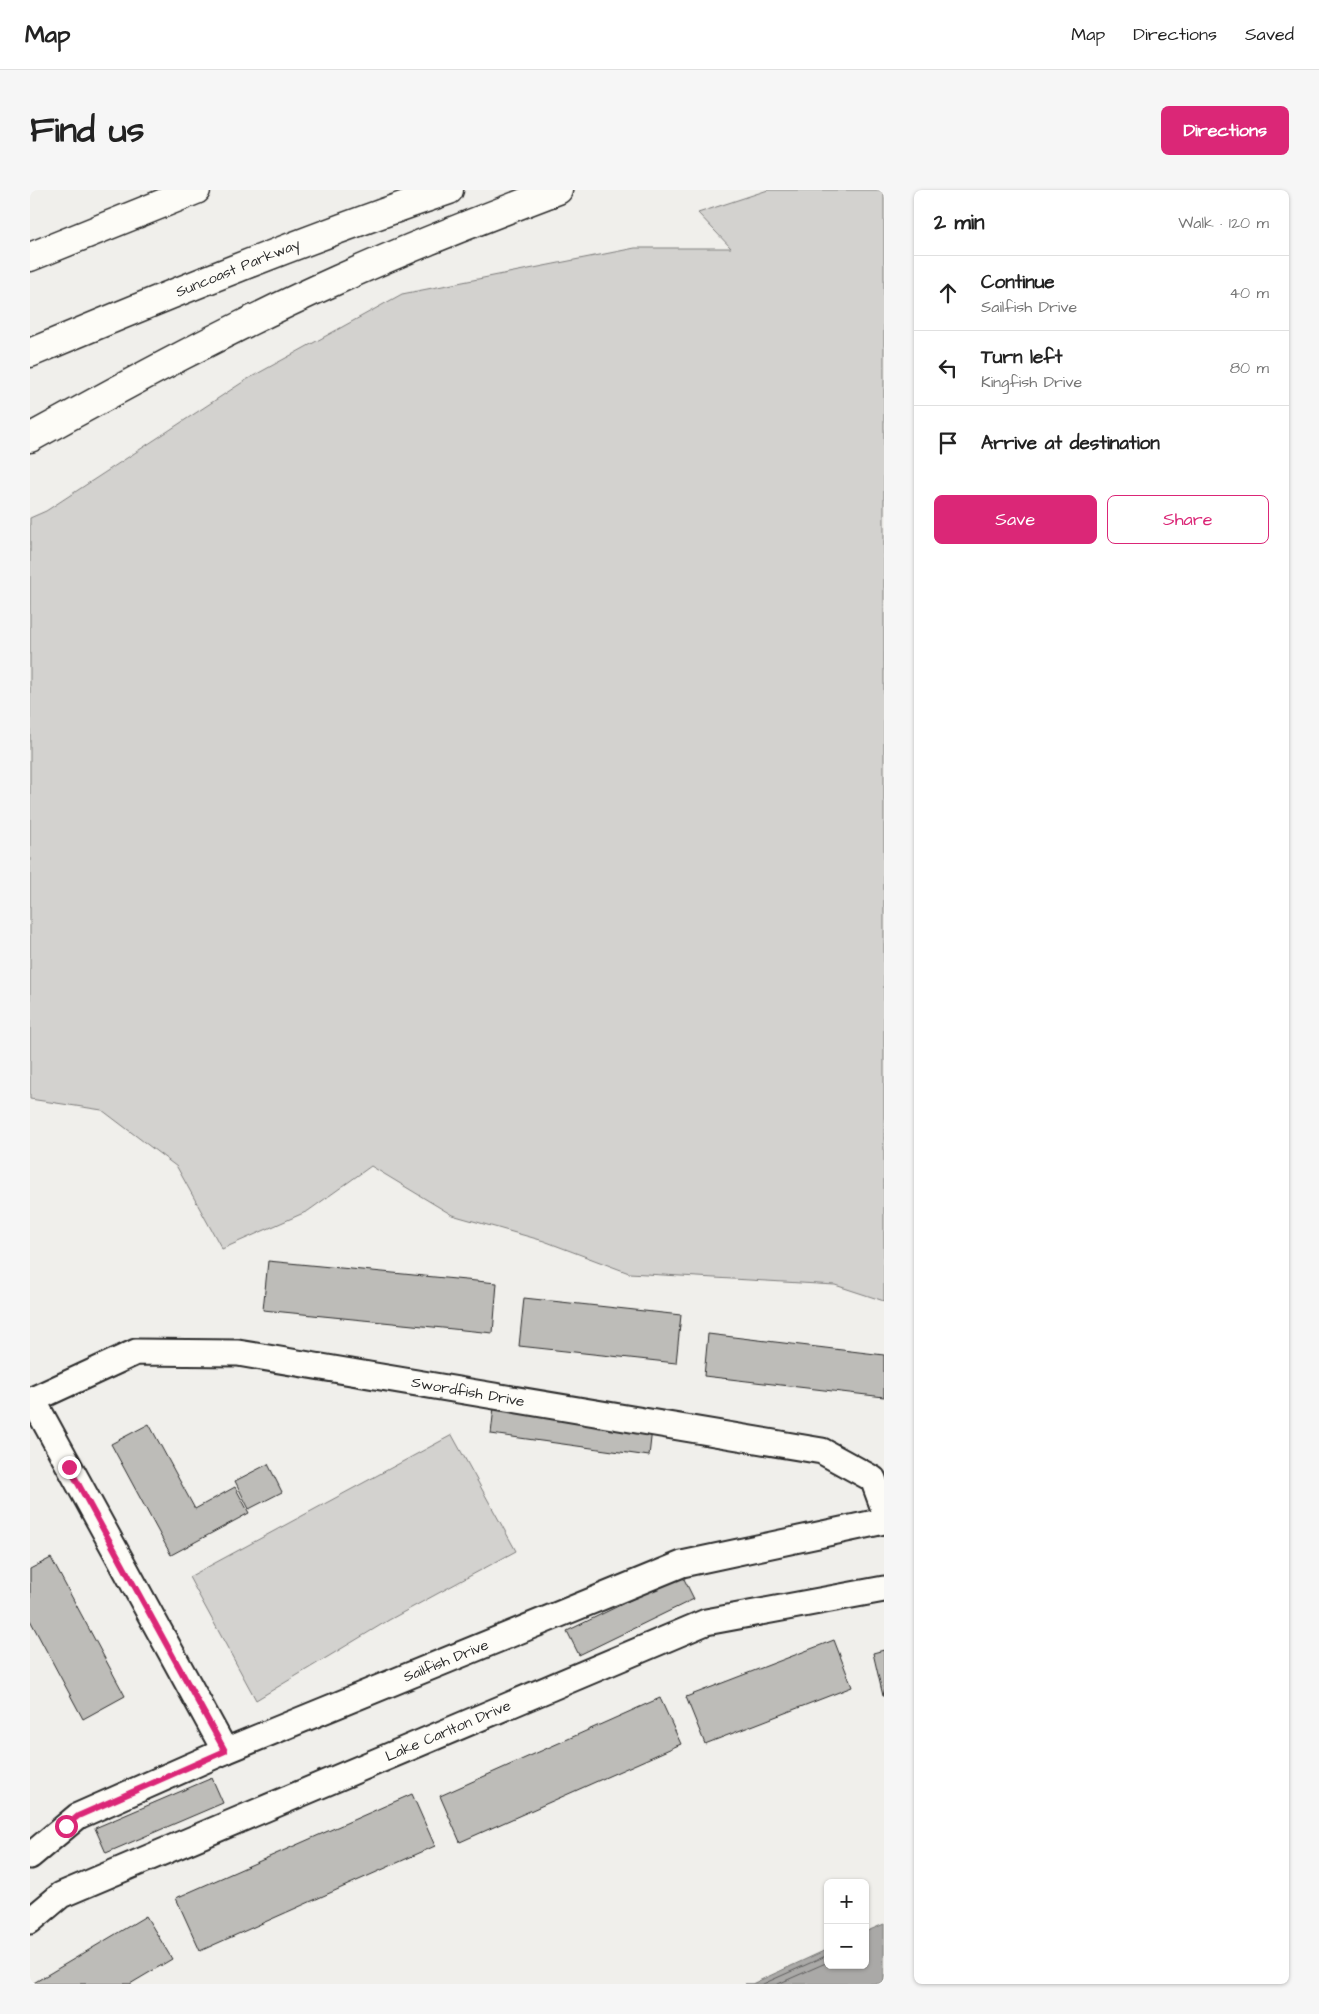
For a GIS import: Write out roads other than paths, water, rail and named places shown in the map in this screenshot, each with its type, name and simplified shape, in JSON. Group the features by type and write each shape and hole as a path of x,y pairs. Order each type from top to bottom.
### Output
{"highway":[{"path":"30,257 196,190"},
{"name":"Suncoast Parkway","path":"30,353 120,315 364,219 449,190"},
{"path":"30,438 127,384 230,331 336,280 464,226 558,190"}],"street":[{"name":"Swordfish Drive","path":"31,1400 136,1352 238,1353 822,1451 873,1479 884,1509"},
{"path":"31,1400 225,1751"},
{"name":"Sailfish Drive","path":"30,1856 78,1816 225,1751 682,1564 884,1521"},
{"name":"Lake Carlton Drive","path":"30,1921 61,1895 706,1622 884,1589"}],"water":[{"path":"884,1924 884,1984 752,1984 824,1951 824,1969 869,1969 869,1930"}]}
